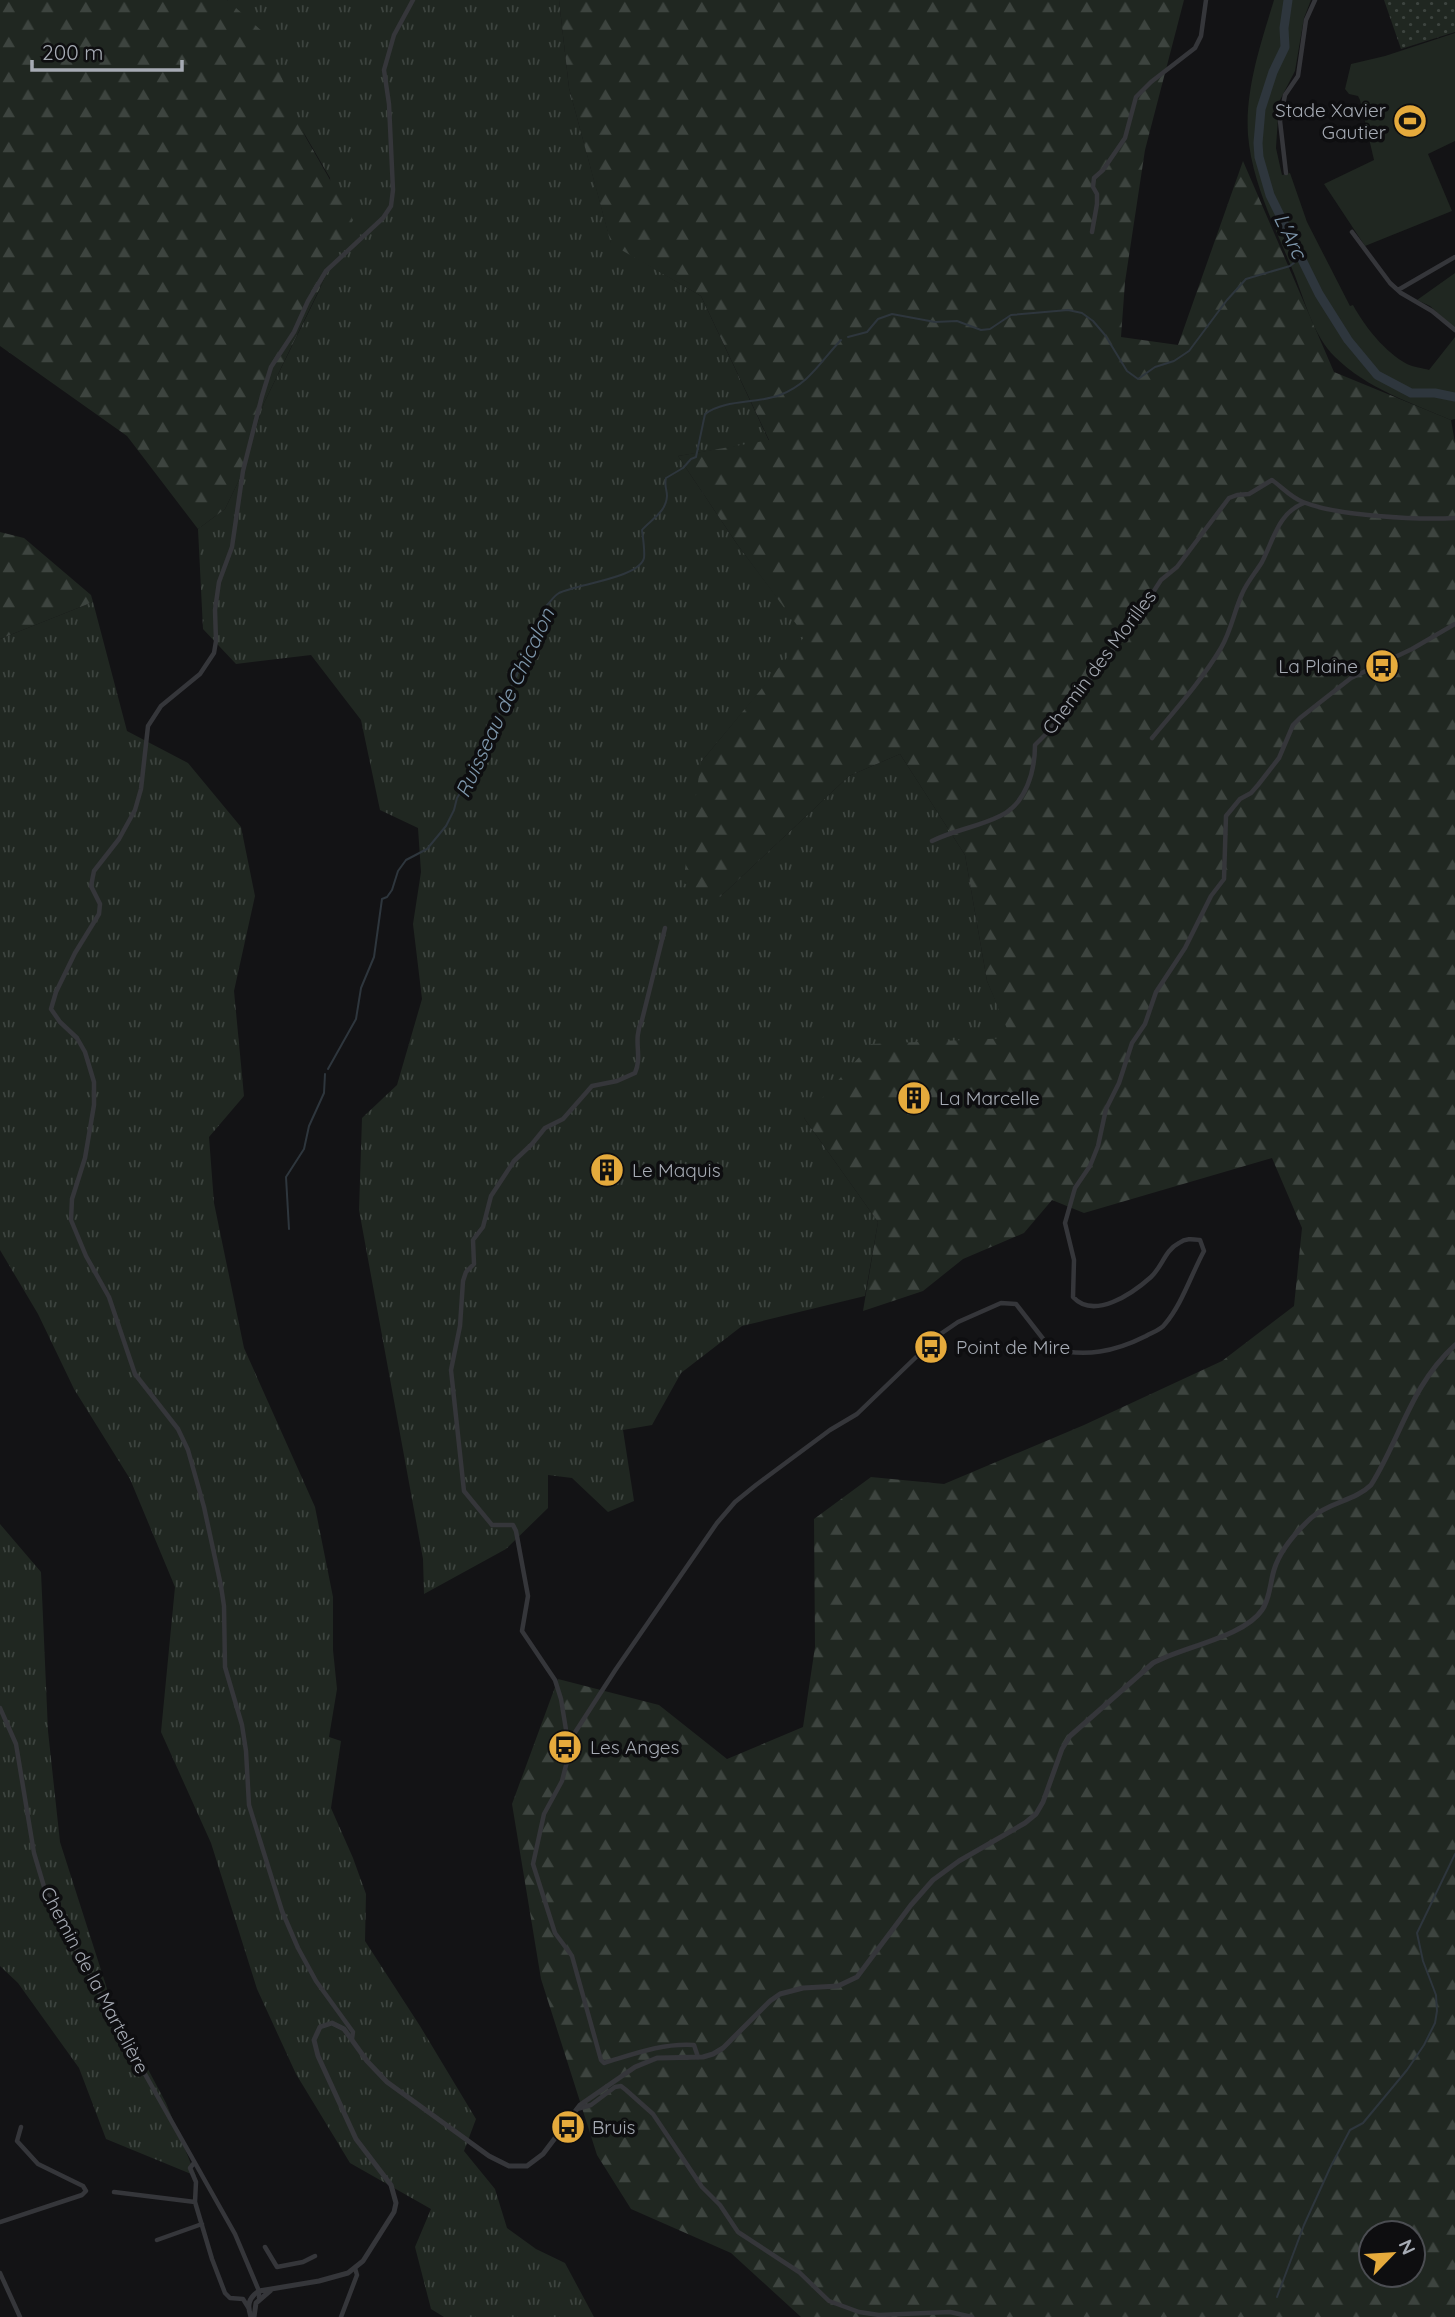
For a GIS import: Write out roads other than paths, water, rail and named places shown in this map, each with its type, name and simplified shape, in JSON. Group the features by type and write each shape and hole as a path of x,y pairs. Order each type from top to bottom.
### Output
{"street":[{"path":"352,2039 353,2032 310,1972 291,1934 249,1805 242,1725 225,1667 221,1586 204,1507 188,1450 177,1429 135,1374 109,1297 86,1256 71,1220 72,1199 85,1158 94,1105 94,1082 85,1052 77,1038 51,1009 56,992 75,953 99,914 100,904 91,886 94,871 120,839 135,810 141,789 148,726 161,706 200,674 214,653 219,582 232,547 243,471 271,367 294,332 308,300 326,271 383,218 391,206 393,190 389,104 384,70 394,35 413,0"},
{"path":"1092,232 1097,204 1094,178 1103,170 1125,138 1136,97 1195,48 1201,36 1206,0"},
{"path":"1286,173 1280,121 1285,95 1298,76 1306,20 1315,0"},
{"path":"1352,232 1384,277 1455,330"},
{"path":"1398,290 1455,257"},
{"name":"Chemin des Morilles","path":"932,841 1007,812 1023,794 1033,771 1035,745 1130,628 1161,580 1177,567 1229,498 1249,494 1268,481 1275,482 1287,494 1305,502"},
{"path":"1152,738 1221,649 1234,622 1243,592 1262,561 1283,517 1292,508 1305,502 1318,507 1354,512 1455,518"},
{"path":"698,2057 694,2045 677,2044 649,2049 604,2063 601,2060 572,1956 555,1933 533,1864 544,1814 562,1781 574,1734 717,1523 735,1502 830,1430 857,1413 939,1335 958,1322 1001,1303 1016,1304 1051,1349 1067,1353 1105,1352 1132,1343 1164,1327 1203,1251 1200,1240 1189,1239 1177,1243 1150,1278 1104,1305 1089,1307 1073,1297 1074,1260 1066,1223 1068,1206 1098,1146 1106,1109 1119,1083 1132,1043 1145,1024 1156,992 1185,948 1224,879 1226,816 1240,799 1251,793 1279,758 1293,725 1351,678 1412,649 1455,624"},
{"path":"572,1744 568,1742 555,1680 523,1631 528,1595 516,1531 513,1525 492,1525 464,1491 452,1362 460,1326 463,1281 466,1272 474,1264 473,1240 483,1227 491,1196 514,1161 545,1128 563,1119 592,1086 617,1081 635,1073 638,1063 636,1032 646,1007 665,928"},
{"path":"248,2307 250,2300 271,2290 332,2278 355,2268 363,2261 394,2212 396,2203 391,2185 356,2139 318,2056 314,2040 320,2027 332,2023 344,2029 367,2061 397,2091 489,2156 509,2166 527,2166 536,2161 576,2109 615,2079 646,2062 668,2057 713,2054 723,2048 760,2010 780,1994 838,1986 857,1977 933,1880 959,1861 1013,1831 1035,1814 1049,1790 1062,1749 1079,1726 1153,1663 1236,1631 1256,1618 1267,1601 1276,1563 1288,1544 1321,1511 1363,1493 1371,1485 1414,1397 1438,1362 1455,1345"},
{"name":"Chemin de la Martelière","path":"0,1708 16,1744 34,1853 45,1890 110,2013 235,2234 259,2295"},
{"path":"332,2023 338,2011"},
{"path":"576,2109 591,2105 615,2087 621,2086 653,2114 702,2187 720,2205 738,2232 799,2272 829,2301 859,2312 879,2315 950,2312 972,2317"},
{"path":"0,2222 82,2195 86,2191 83,2186 38,2164 17,2141 21,2127"},
{"path":"194,2164 190,2168 196,2182 195,2202 225,2293 230,2298 243,2299 253,2317"},
{"path":"114,2192 195,2202"},
{"path":"157,2240 202,2224"},
{"path":"265,2247 277,2267 303,2262 315,2256"},
{"path":"341,2317 356,2275 355,2268"},
{"path":"0,2273 20,2317"},
{"path":"253,2317 259,2295"}],"waterway":[{"name":"L'Arc","path":"1288,0 1284,28 1285,47 1273,72 1261,109 1259,157 1270,195 1319,294 1348,340 1377,375 1411,393 1435,393 1455,397"},
{"name":"Ruisseau de Chicalon","path":"848,337 867,332 878,319 892,314 935,322 957,321 981,330 990,329 1011,315 1068,310 1082,313 1093,321 1127,371 1138,379 1155,367 1174,361 1189,351 1246,279 1290,266 1300,258"},
{"name":"Ruisseau de Chicalon","path":"328,1069 356,1019 361,988 374,957 382,899 392,890 398,871 406,860 427,849 446,826 457,798 486,751 547,605 559,593 620,575 640,565 644,558 642,530 664,507 667,496 666,478 696,457 705,414 722,406 771,398 790,390 807,378 841,340"},
{"name":"Ruisseau de Chicalon","path":"289,1229 286,1177 304,1149 309,1126 324,1093 325,1074"},
{"path":"1277,2297 1304,2225 1350,2130 1363,2123 1407,2070 1435,2023 1436,1995 1423,1961 1417,1933 1455,1854"}],"place":[{"name":"Stade Xavier Gautier","path":"1410,121"},
{"name":"La Plaine","path":"1382,666"},
{"name":"La Marcelle","path":"914,1098"},
{"name":"Le Maquis","path":"607,1170"},
{"name":"Point de Mire","path":"931,1347"},
{"name":"Les Anges","path":"565,1747"},
{"name":"Bruis","path":"568,2127"}]}
